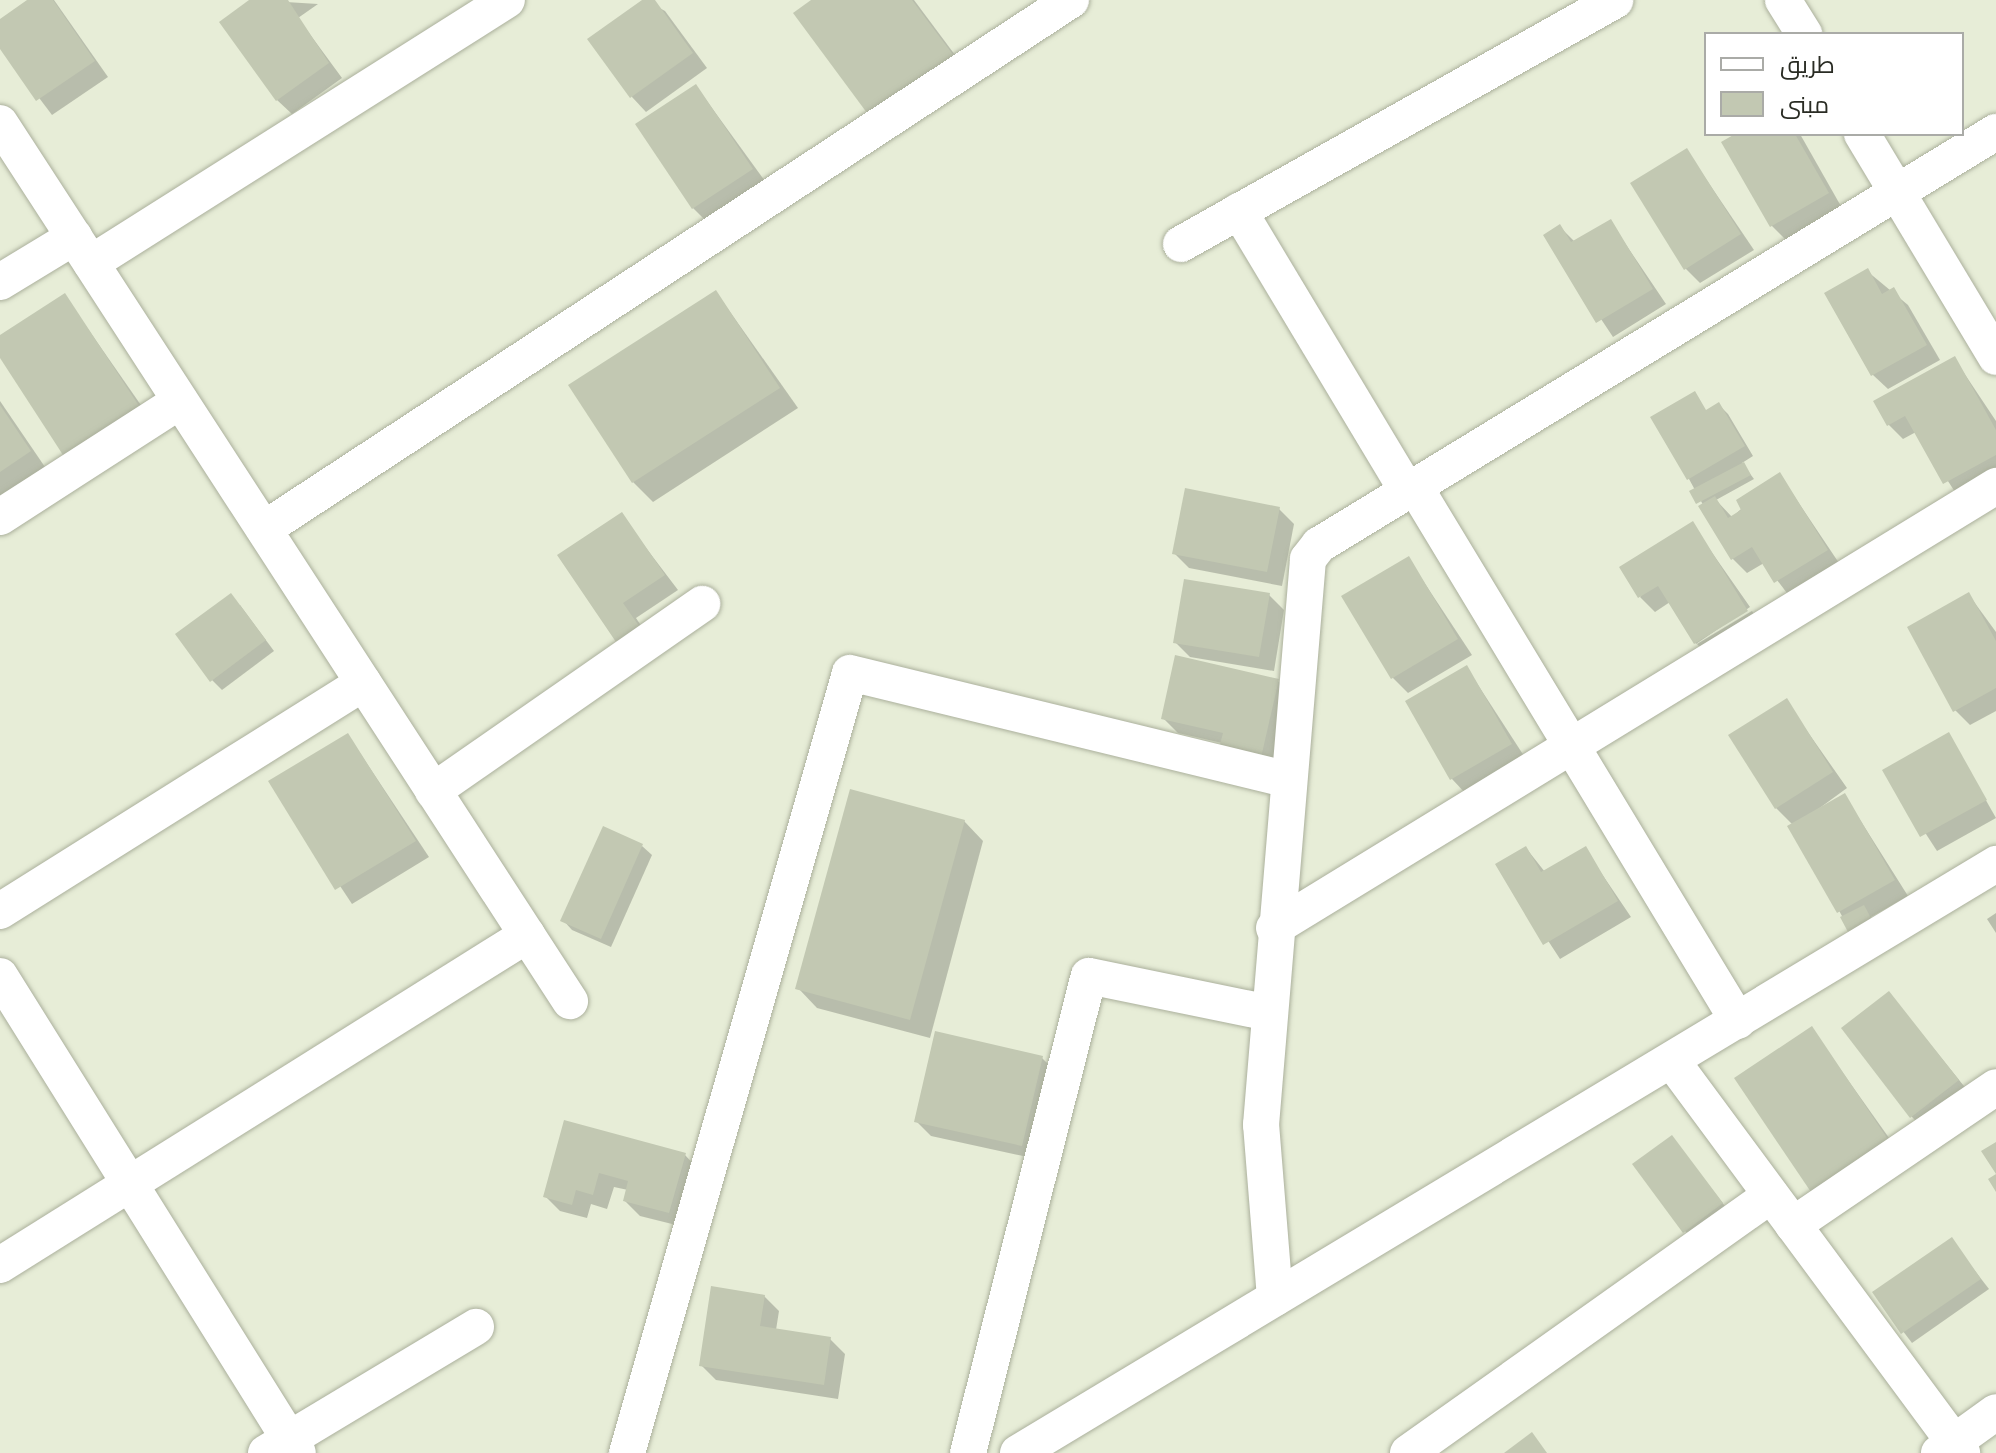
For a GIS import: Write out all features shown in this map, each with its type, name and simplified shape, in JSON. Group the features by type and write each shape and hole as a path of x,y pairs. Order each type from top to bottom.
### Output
{"street":[{"path":"0,282 82,250 507,0"},
{"path":"264,529 1071,0"},
{"path":"1181,244 1615,0"},
{"path":"1783,0 1803,32"},
{"path":"0,123 570,1001"},
{"path":"1275,1298 1261,1125 1286,779 1308,559 1411,489 1996,132"},
{"path":"1863,136 1996,357"},
{"path":"1239,211 1411,489 1574,741 1738,1021"},
{"path":"0,517 180,401"},
{"path":"1274,928 1574,741 1996,486"},
{"path":"433,791 702,604"},
{"path":"627,1453 850,673 1286,779"},
{"path":"0,911 363,683"},
{"path":"1018,1453 1996,864"},
{"path":"0,1265 527,935"},
{"path":"0,976 130,1184 285,1448 476,1327"},
{"path":"968,1453 1089,976 1269,1013"},
{"path":"1672,1061 1952,1449 1996,1412"},
{"path":"1793,1225 1996,1087"},
{"path":"1408,1453 1771,1195"}],"building":[{"path":"27,0 53,0 95,61 36,101 0,49 0,19"},
{"path":"249,0 288,0 329,63 276,101 219,22"},
{"path":"642,0 655,0 693,53 630,98 587,39"},
{"path":"811,0 912,0 954,56 870,117 793,13"},
{"path":"696,84 753,169 692,209 635,124"},
{"path":"1732,136 1796,136 1829,193 1770,227 1721,142"},
{"path":"1687,148 1741,234 1684,270 1630,183"},
{"path":"1611,219 1653,289 1596,323 1543,235 1560,224 1571,242"},
{"path":"1868,268 1882,294 1894,287 1927,345 1871,376 1824,293"},
{"path":"716,290 780,388 632,483 568,385"},
{"path":"65,293 139,406 63,455 0,358 0,335"},
{"path":"1955,356 1996,430 1996,455 1943,484 1905,416 1887,426 1873,401"},
{"path":"1695,391 1706,410 1719,402 1745,446 1687,480 1650,417"},
{"path":"0,405 31,451 0,472"},
{"path":"1744,462 1751,475 1696,504 1689,491"},
{"path":"1780,472 1828,550 1774,583 1752,547 1731,560 1698,506 1715,496 1728,518 1741,510 1736,500"},
{"path":"1185,488 1280,507 1267,572 1172,554"},
{"path":"622,512 665,575 623,603 639,626 616,642 557,555"},
{"path":"1693,521 1748,611 1694,644 1658,586 1638,598 1619,567"},
{"path":"1409,556 1458,639 1391,679 1341,596"},
{"path":"1184,579 1270,593 1259,657 1173,643"},
{"path":"1969,592 1996,641 1996,688 1953,712 1907,627"},
{"path":"231,593 266,640 210,682 175,634"},
{"path":"1175,655 1279,679 1260,762 1218,752 1223,733 1161,719"},
{"path":"1467,665 1512,744 1450,780 1405,701"},
{"path":"1787,698 1833,772 1775,809 1728,735"},
{"path":"1949,732 1987,800 1920,837 1882,770"},
{"path":"348,733 416,841 335,890 268,781"},
{"path":"850,789 965,820 910,1020 795,989"},
{"path":"1845,793 1895,880 1837,913 1787,826"},
{"path":"603,826 643,844 601,939 560,921"},
{"path":"1526,846 1541,872 1586,846 1618,901 1543,945 1495,864"},
{"path":"1864,905 1872,920 1848,932 1840,917"},
{"path":"1889,991 1959,1080 1910,1118 1841,1028"},
{"path":"1812,1026 1891,1144 1813,1195 1734,1078"},
{"path":"935,1031 1043,1056 1022,1146 914,1122"},
{"path":"564,1120 686,1153 669,1213 623,1201 628,1181 599,1173 593,1195 576,1190 572,1205 543,1197"},
{"path":"1672,1135 1723,1203 1683,1233 1632,1164"},
{"path":"1996,1142 1996,1174 1981,1151"},
{"path":"1996,1174 1996,1192 1988,1179"},
{"path":"1952,1237 1981,1279 1901,1334 1872,1292"},
{"path":"711,1286 765,1295 760,1326 831,1337 824,1385 699,1366"},
{"path":"1532,1432 1547,1453 1504,1453"}]}
